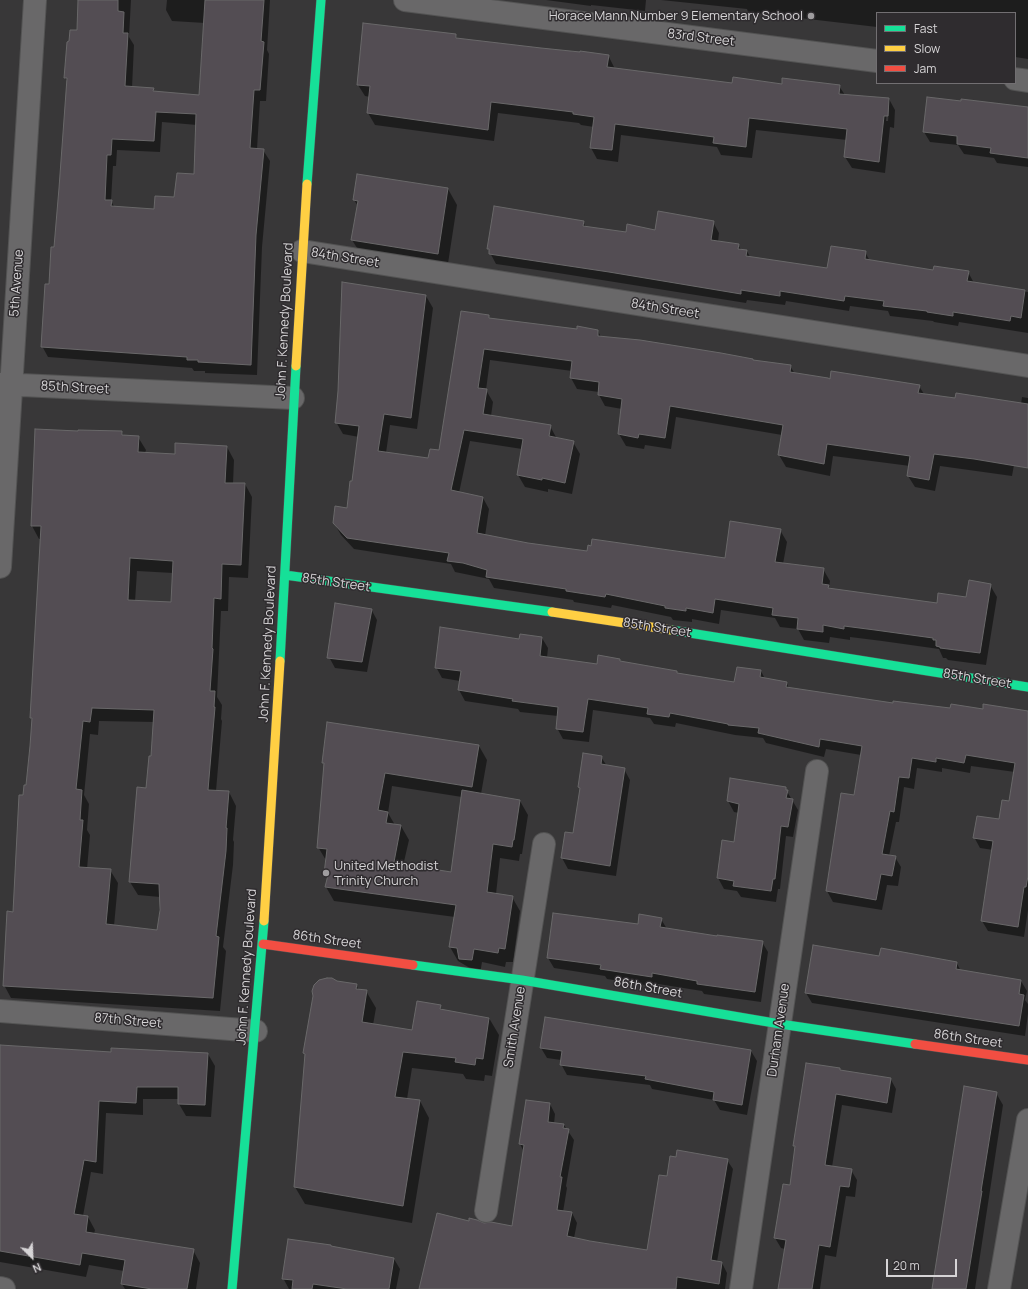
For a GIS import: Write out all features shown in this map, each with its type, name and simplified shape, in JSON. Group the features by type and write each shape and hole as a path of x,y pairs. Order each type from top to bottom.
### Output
{"street":[{"name":"5th Avenue","path":"0,567 5,385 35,0"},
{"name":"John F. Kennedy Boulevard","path":"232,1289 263,944 285,575 293,398 302,251 321,0"},
{"name":"83rd Street","path":"405,0 876,61"},
{"path":"1016,79 1028,81"},
{"name":"84th Street","path":"302,251 1028,366"},
{"name":"85th Street","path":"5,385 293,398"},
{"name":"85th Street","path":"285,575 542,610 1028,688"},
{"name":"Durham Avenue","path":"741,1289 818,770"},
{"name":"Smith Avenue","path":"486,1211 544,844"},
{"name":"86th Street","path":"263,944 522,980 780,1024 1028,1060"},
{"name":"87th Street","path":"0,1011 256,1031"},
{"path":"999,1289 1028,1120"},
{"path":"0,1288 4,1289"}],"building":[{"path":"78,0 118,0 118,11 124,12 123,33 128,33 125,86 154,88 153,91 199,95 205,0 264,0 261,41 264,42 260,90 254,90 250,148 264,149 256,235 251,365 198,362 198,360 187,360 187,357 41,347 45,284 49,284 51,247 54,247 67,78 64,78 67,42 69,41 70,30 77,30","holes":["156,112 196,114 194,174 177,173 174,197 155,196 154,209 111,206 112,200 105,200 107,155 111,155 112,139 154,141"]},
{"path":"363,23 456,34 456,38 609,55 607,67 732,83 733,77 782,84 782,78 840,85 839,94 889,98 888,116 884,116 879,162 844,157 847,129 749,118 746,147 713,143 714,137 615,124 612,150 590,148 594,117 573,114 573,112 491,102 488,130 367,113 370,86 357,85"},
{"path":"927,97 961,101 961,99 1028,107 1028,158 990,153 991,148 957,144 957,136 923,132"},
{"path":"357,174 448,188 438,254 351,240 358,201 353,200"},
{"path":"494,206 584,221 583,226 626,232 627,224 655,230 658,211 714,221 711,240 739,244 738,249 747,250 746,256 827,268 831,246 866,251 865,259 933,270 934,266 969,271 967,281 1025,290 1021,318 1011,316 1010,321 953,312 953,316 927,311 883,306 884,301 845,296 844,301 780,291 780,296 741,290 741,294 489,254 489,249 487,249"},
{"path":"342,282 426,295 411,418 384,414 378,451 428,458 430,449 439,450 461,311 489,315 489,318 577,329 577,326 598,330 598,336 640,340 721,353 753,360 791,365 790,372 830,379 831,371 920,385 918,393 955,398 956,393 1028,404 1028,468 934,454 929,480 907,476 910,456 827,444 824,464 778,455 783,425 670,406 665,438 639,434 638,438 618,434 622,399 598,395 599,382 570,378 572,361 484,349 478,388 487,389 483,414 551,425 549,436 574,441 565,483 517,475 523,439 464,430 451,490 483,497 477,533 528,543 587,551 588,545 591,546 592,539 725,558 730,521 781,529 775,562 824,568 822,584 829,585 828,588 937,603 938,593 966,597 969,580 991,584 980,653 940,648 936,646 936,640 933,640 933,638 875,630 844,626 844,629 823,625 823,632 797,629 798,618 772,615 773,608 715,599 713,613 686,608 686,611 665,608 665,606 606,594 605,597 566,591 566,589 486,577 487,570 463,563 447,561 449,553 347,538 333,523 335,506 347,508 359,426 335,423 338,391"},
{"path":"35,429 122,431 122,435 139,436 138,452 175,454 175,443 227,446 225,483 245,483 241,565 222,564 221,599 214,598 210,691 215,691 215,707 208,790 229,791 226,851 216,936 219,937 213,998 3,986 7,911 13,912 19,795 23,795 24,785 26,785 32,718 30,718 41,526 31,526","holes":["130,558 173,561 171,602 128,600","92,708 154,710 151,756 149,756 146,788 137,787 129,882 159,884 160,910 157,930 106,924 111,869 79,867 83,820 80,820 82,790 76,789 83,721 90,722"]},
{"path":"335,603 372,609 362,662 327,658"},
{"path":"440,627 519,639 520,634 542,637 540,656 597,664 598,655 620,659 620,661 677,671 677,673 734,682 737,667 761,670 760,677 787,682 786,687 893,703 893,701 950,708 951,704 983,709 983,704 1028,711 1028,876 1026,887 1024,887 1018,927 981,921 993,841 973,838 977,816 999,819 1002,800 1009,801 1015,763 966,755 964,763 936,758 936,762 912,758 909,778 899,777 894,812 890,811 882,854 896,856 892,876 881,874 876,900 826,891 841,793 854,795 862,746 820,739 819,747 758,733 759,728 728,725 670,713 669,717 647,714 648,708 588,699 583,732 556,729 558,707 512,701 513,699 458,690 461,671 435,668"},
{"path":"327,722 479,745 472,787 385,773 378,810 388,812 386,823 401,825 394,862 451,872 462,790 520,800 512,847 493,844 487,892 513,896 505,949 499,948 498,953 474,949 472,960 459,959 457,948 449,947 456,905 325,887 328,875 324,874 327,849 317,848 324,763 322,763"},
{"path":"583,753 602,756 601,764 625,768 610,866 561,858 565,832 573,833 580,788 578,787"},
{"path":"730,778 786,787 786,790 788,790 786,798 793,799 788,827 781,826 775,879 773,879 771,891 733,886 734,881 717,878 722,840 734,842 739,804 727,801"},
{"path":"553,913 638,924 639,914 662,918 660,927 717,936 763,941 755,992 697,984 697,981 652,973 652,977 600,969 601,965 547,958"},
{"path":"813,945 879,956 881,948 957,962 956,969 1021,980 1019,994 1024,995 1019,1026 805,993"},
{"path":"327,978 357,984 356,989 367,990 362,1022 412,1030 417,1001 441,1005 440,1009 489,1018 483,1059 476,1058 475,1065 455,1062 456,1058 403,1052 395,1097 420,1100 403,1206 294,1187 305,1054 303,1053 313,996 312,991 314,985 319,980"},
{"path":"545,1017 751,1050 742,1105 713,1100 714,1092 645,1079 646,1076 560,1065 562,1051 540,1048"},
{"path":"0,1045 111,1052 111,1048 208,1053 205,1105 178,1104 178,1087 137,1087 136,1103 99,1101 96,1162 84,1160 74,1214 88,1216 86,1232 194,1249 187,1289 152,1289 121,1284 125,1260 82,1253 80,1265 0,1251"},
{"path":"806,1063 891,1078 887,1103 836,1094 825,1165 852,1169 849,1187 840,1186 830,1247 819,1245 812,1289 778,1289 786,1240 774,1238 783,1184 790,1185 795,1146 793,1146"},
{"path":"964,1086 997,1092 982,1191 966,1289 932,1289"},
{"path":"526,1100 550,1103 548,1122 564,1124 563,1128 569,1129 560,1177 562,1177 557,1210 572,1212 567,1236 647,1250 659,1175 667,1176 670,1156 676,1157 677,1150 728,1159 711,1260 722,1262 719,1284 677,1277 676,1289 419,1289 437,1213 469,1221 469,1218 484,1223 491,1222 512,1226 524,1145 519,1144"},
{"path":"288,1239 331,1245 394,1258 389,1289 347,1289 313,1284 312,1289 292,1289 293,1280 282,1279"}],"traffic: fast":[{"path":"307,184 321,0"},
{"path":"280,661 296,366"},
{"path":"285,575 552,612"},
{"path":"671,630 1028,687"},
{"path":"232,1289 264,921"},
{"path":"413,965 522,980 780,1024 915,1044"}],"traffic: slow":[{"path":"296,366 307,184"},
{"path":"552,612 671,630"},
{"path":"264,921 280,661"}],"traffic: jam":[{"path":"263,944 413,965"},
{"path":"915,1044 1028,1060"}],"place":[{"name":"Horace Mann Number 9 Elementary School","path":"811,16"},
{"name":"United Methodist Trinity Church","path":"326,873"}]}
